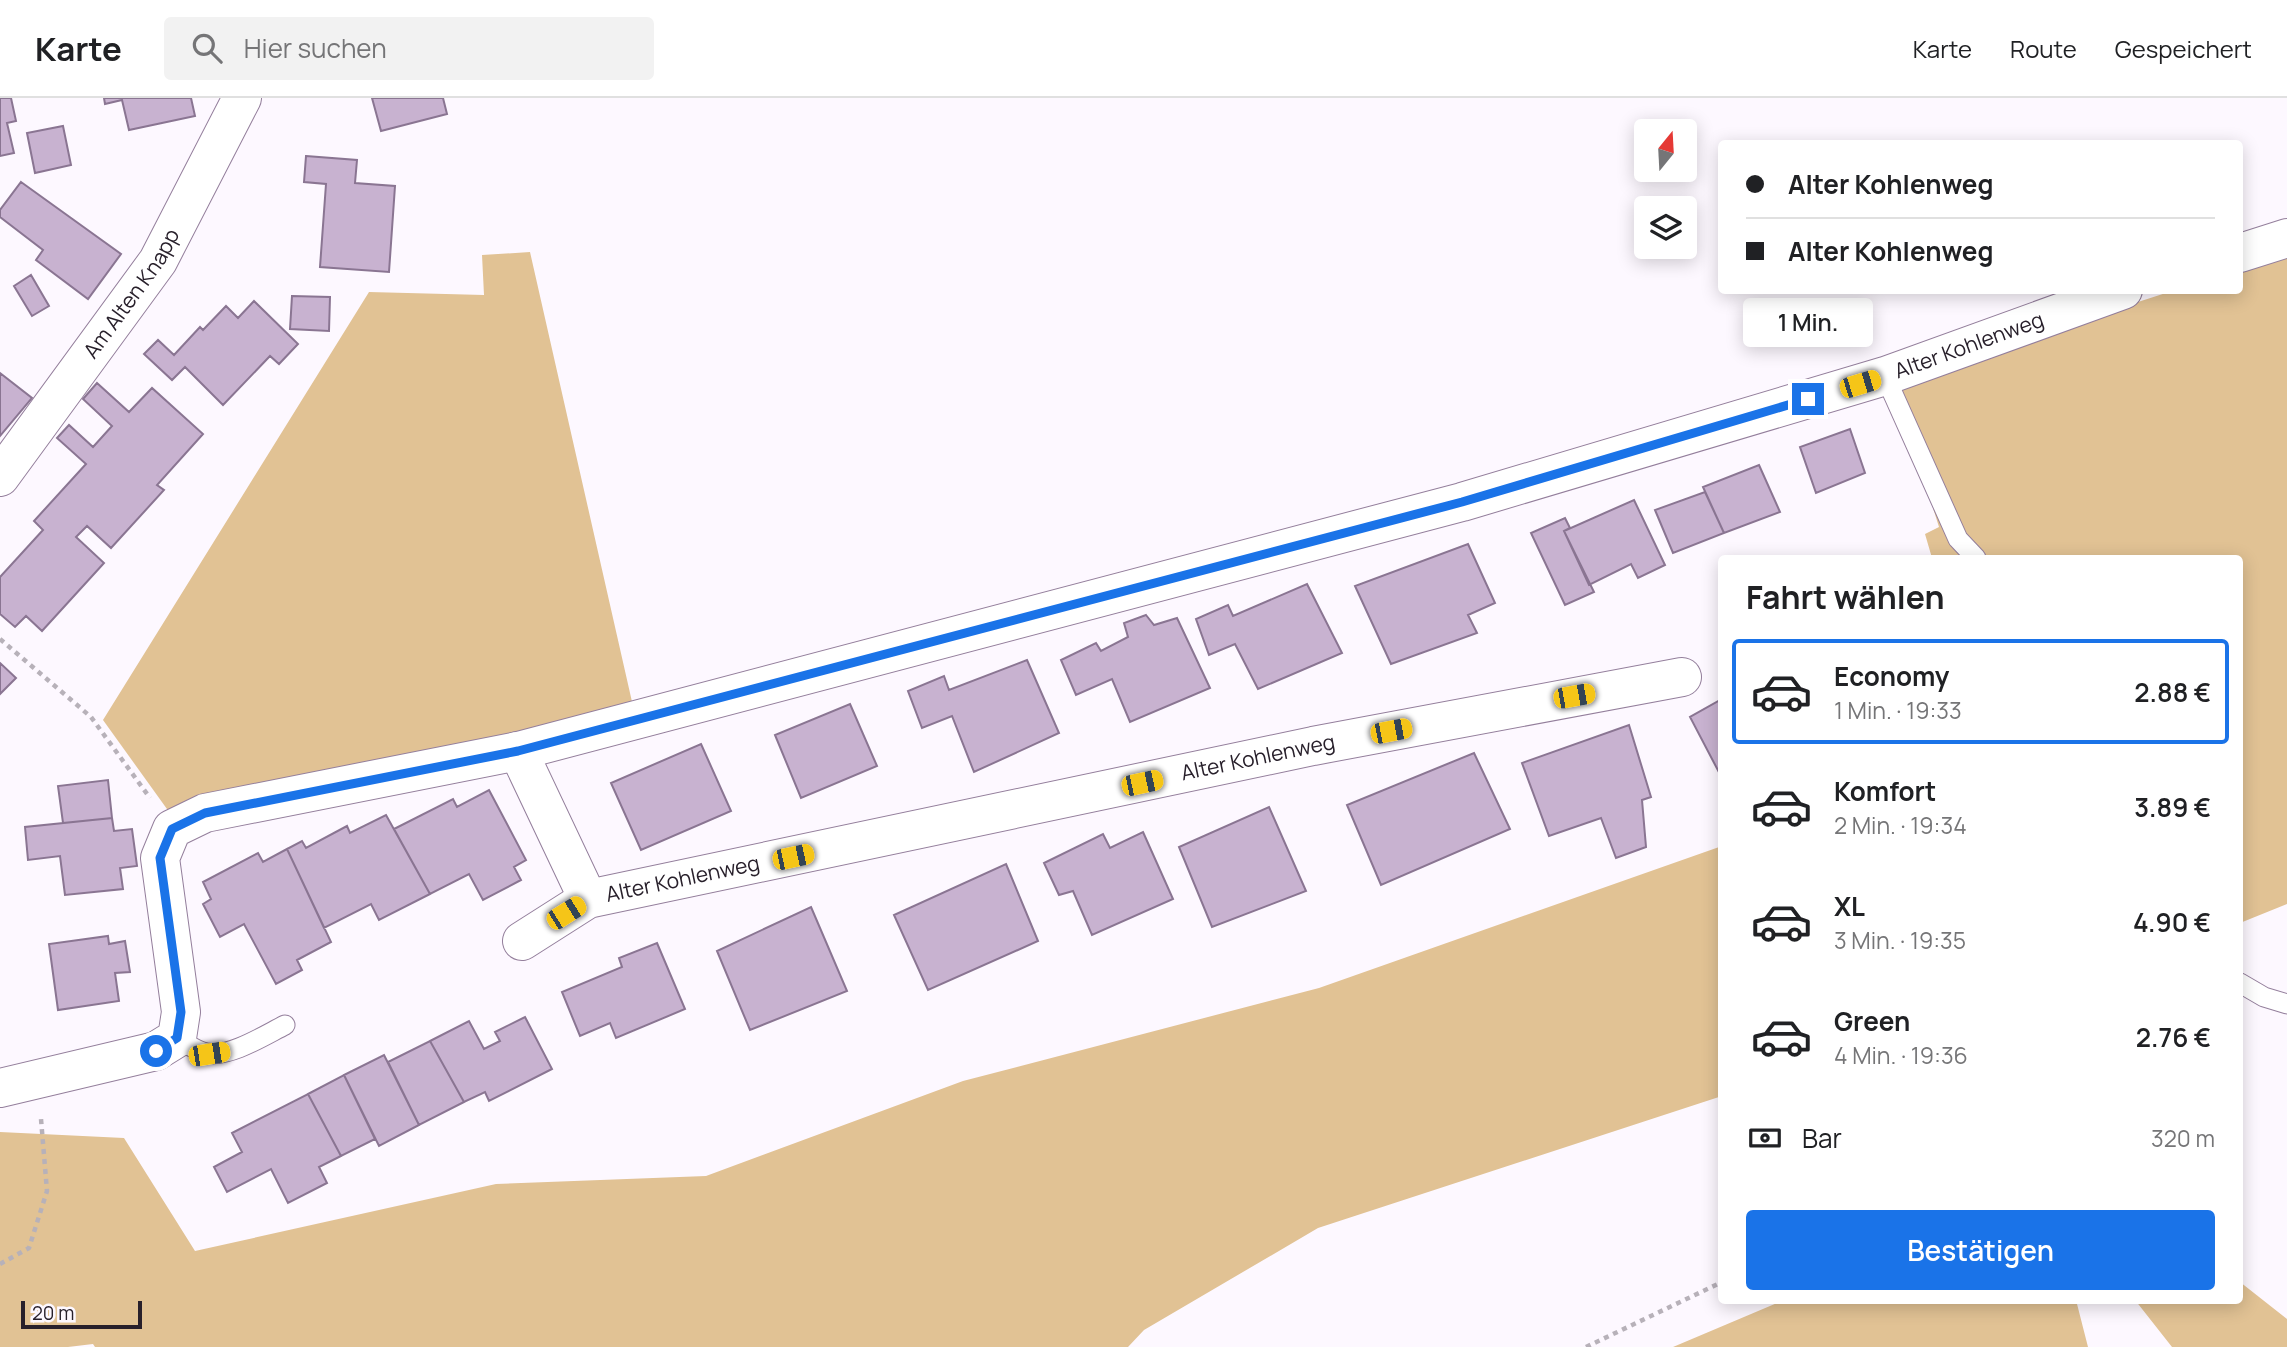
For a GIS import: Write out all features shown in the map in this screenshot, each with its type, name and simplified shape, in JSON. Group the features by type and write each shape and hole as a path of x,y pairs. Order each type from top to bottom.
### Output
{"street":[{"name":"Am Alten Knapp","path":"0,477 158,261 242,98"},
{"path":"2243,252 2287,238"},
{"name":"Alter Kohlenweg","path":"172,829 205,813 518,751 1462,502 1885,376 2112,294"},
{"name":"Alter Kohlenweg","path":"522,941 588,899 1313,746 1682,677"},
{"name":"Alter Kohlenweg","path":"518,751 588,899"},
{"path":"0,1088 156,1051 177,1038 181,1012 160,858 172,829"}],"lane":[{"path":"1885,376 1958,539 1973,555"},
{"path":"2243,985 2264,998 2287,1004"},
{"path":"177,1038 192,1048 209,1054 233,1050 285,1026"}],"path":[{"path":"0,639 91,717 172,829"},
{"path":"0,1264 29,1248 47,1191 38,1080"},
{"path":"1586,1347 1718,1284"}],"shaded area":[{"path":"530,252 635,715 172,816 103,720 369,292 484,295 482,255"},
{"path":"2287,256 2287,904 2243,922 2243,555 1931,555 1925,534 1939,527 1893,381 2163,294 2243,294 2243,269"},
{"path":"1718,847 1718,1097 1318,1228 1144,1330 1128,1347 95,1347 93,1344 68,1347 0,1347 0,1132 124,1138 195,1251 496,1184 706,1176 963,1081 1319,988"},
{"path":"2243,1284 2287,1319 2287,1347 2172,1347 2138,1304 2243,1304"},
{"path":"1775,1304 2077,1304 2088,1347 1673,1347"}],"building":[{"path":"0,98 11,98 16,121 7,123 14,153 0,156"},
{"path":"104,98 191,98 195,116 129,130 122,100 105,104"},
{"path":"372,98 443,98 447,114 381,131"},
{"path":"63,126 71,165 35,173 27,133"},
{"path":"306,156 357,160 355,183 395,186 389,272 320,267 326,184 304,182"},
{"path":"21,182 121,254 88,299 36,260 43,250 0,217 0,210"},
{"path":"31,275 49,306 32,316 14,286"},
{"path":"292,296 330,297 329,331 290,329"},
{"path":"254,301 298,344 279,364 270,356 223,405 185,367 172,380 144,354 158,340 174,355 200,327 203,330 226,306 238,318"},
{"path":"0,373 32,398 0,436"},
{"path":"97,383 129,412 152,388 203,434 157,485 164,490 111,548 87,526 76,537 104,563 42,631 26,616 15,627 0,614 0,577 43,530 34,521 86,464 57,438 69,425 93,447 112,426 83,399"},
{"path":"1850,429 1865,473 1816,493 1800,447"},
{"path":"1759,465 1780,512 1724,533 1703,487"},
{"path":"1705,492 1724,533 1673,553 1655,510"},
{"path":"1634,500 1665,565 1638,578 1631,564 1589,585 1564,531"},
{"path":"1565,518 1570,528 1564,531 1594,592 1565,605 1531,533"},
{"path":"1468,544 1495,603 1468,615 1477,633 1391,664 1355,586"},
{"path":"1307,584 1342,653 1258,689 1235,644 1209,655 1196,619 1228,605 1233,616"},
{"path":"1146,615 1154,625 1177,618 1210,688 1130,722 1112,679 1076,695 1061,660 1096,643 1101,651 1128,637 1124,623"},
{"path":"1027,660 1059,733 974,772 952,716 922,728 908,691 944,676 949,690"},
{"path":"0,663 16,678 0,694"},
{"path":"1718,701 1718,770 1690,717"},
{"path":"850,704 877,766 801,798 775,735"},
{"path":"1629,725 1651,797 1642,800 1646,847 1616,858 1601,818 1549,836 1522,763"},
{"path":"701,744 731,811 641,850 611,783"},
{"path":"1474,753 1510,829 1381,885 1347,805"},
{"path":"108,780 112,818 63,823 58,786"},
{"path":"489,790 526,860 514,867 521,880 483,900 469,874 430,894 394,829 453,799 457,807"},
{"path":"1269,807 1306,891 1212,927 1179,847"},
{"path":"386,815 430,894 379,920 371,904 324,928 287,849 302,841 306,848 347,826 350,833"},
{"path":"112,818 114,831 132,829 137,866 120,868 123,889 65,895 60,856 28,860 25,827"},
{"path":"1143,832 1173,899 1092,935 1073,891 1059,895 1044,863 1103,834 1110,848"},
{"path":"287,849 331,942 297,960 302,970 276,984 244,924 220,937 203,904 211,899 203,882 258,853 263,862"},
{"path":"1006,864 1038,941 928,990 894,915"},
{"path":"811,907 847,991 750,1030 717,951"},
{"path":"108,936 109,944 125,941 130,972 115,973 119,1001 58,1010 49,944"},
{"path":"657,943 685,1009 616,1038 610,1023 580,1036 562,992 622,967 619,958"},
{"path":"525,1017 552,1069 489,1101 485,1092 464,1102 430,1041 469,1021 484,1049 500,1041 495,1032"},
{"path":"430,1041 464,1102 419,1125 388,1062"},
{"path":"384,1055 419,1125 379,1146 344,1075"},
{"path":"344,1075 375,1139 341,1156 308,1094"},
{"path":"308,1094 341,1156 319,1167 327,1183 288,1203 271,1169 227,1192 214,1167 242,1152 232,1133"}],"route":[{"path":"156,1051 177,1038 181,1012 160,858 172,829 205,813 518,751 1462,502 1808,399"}]}
